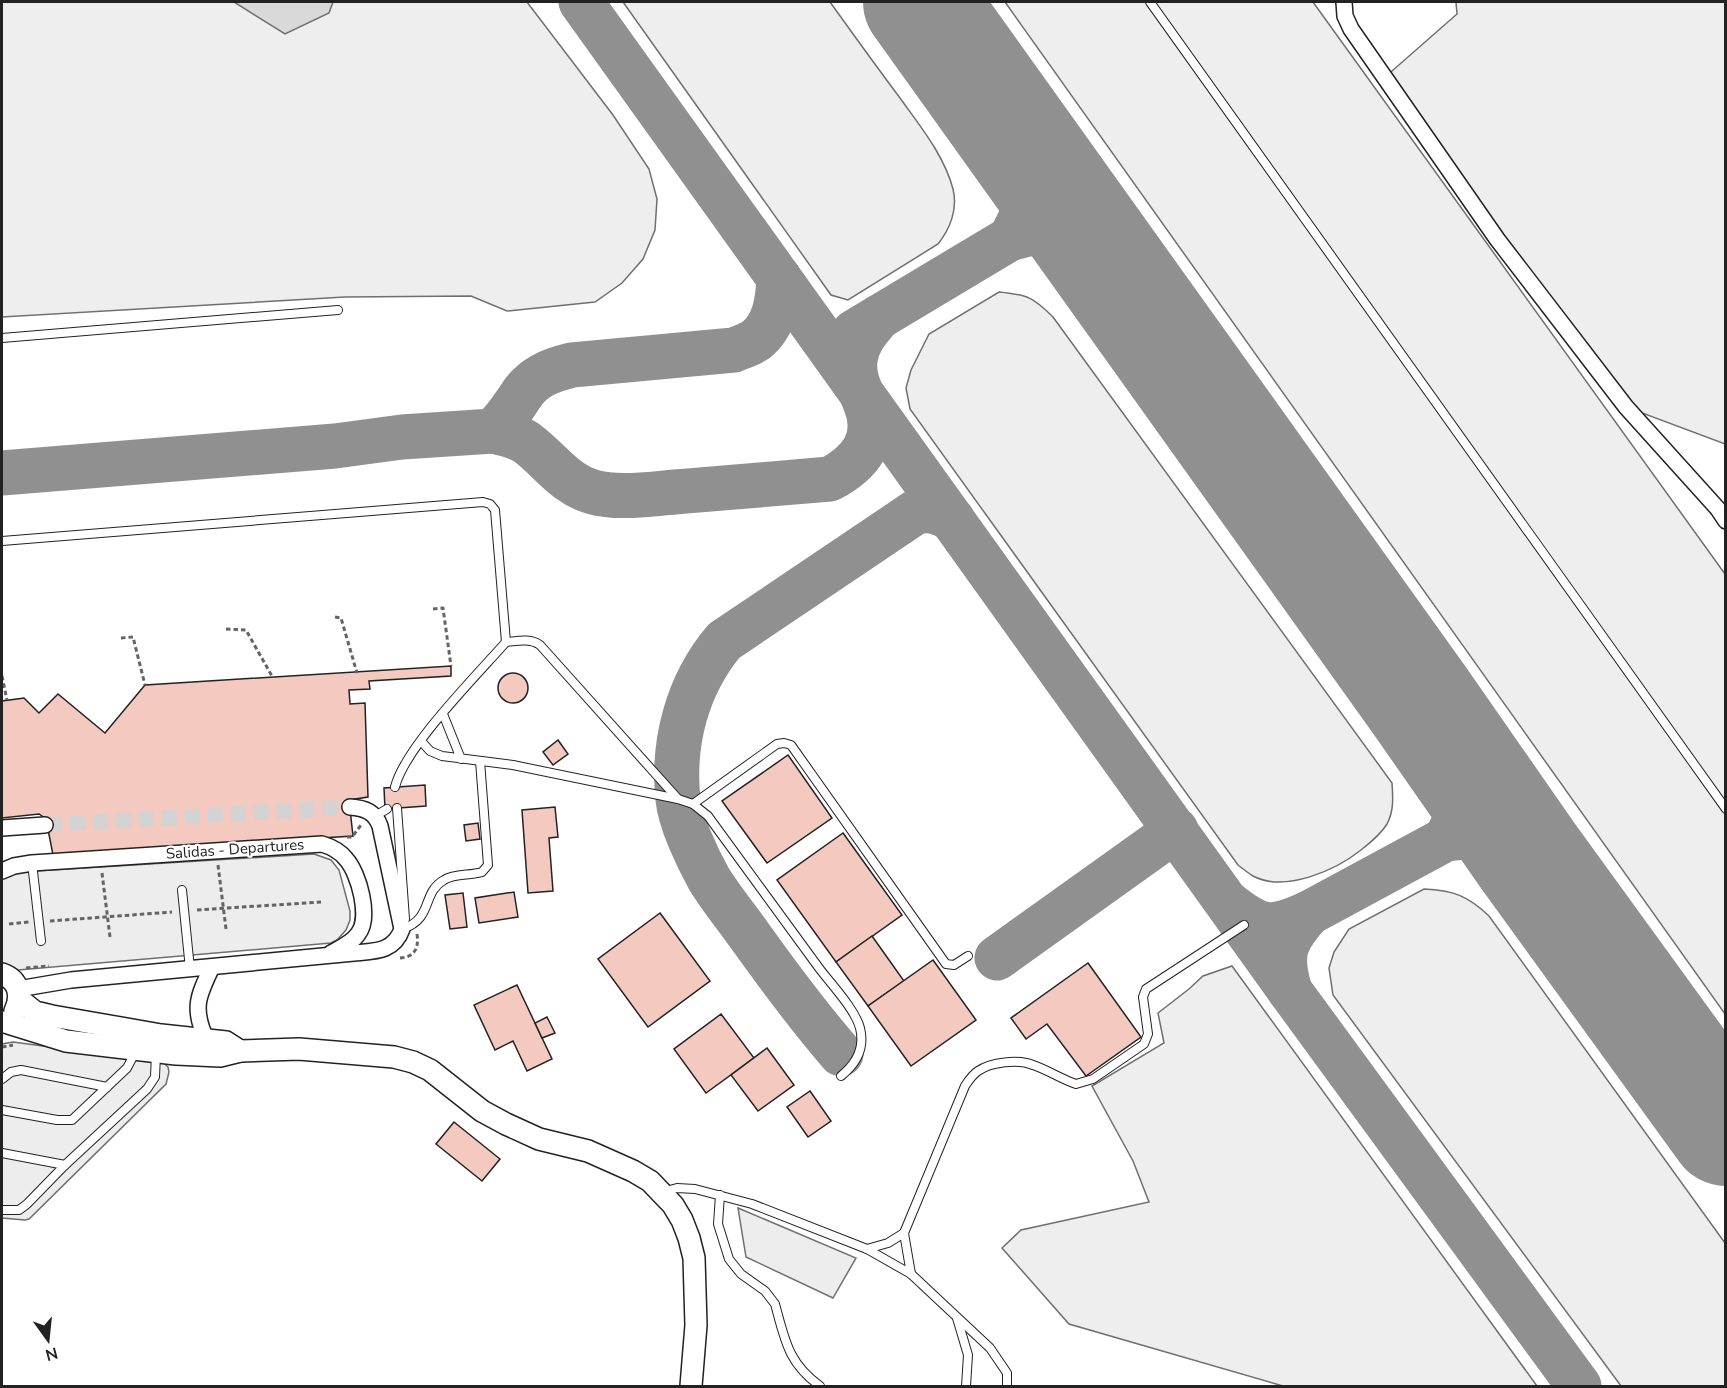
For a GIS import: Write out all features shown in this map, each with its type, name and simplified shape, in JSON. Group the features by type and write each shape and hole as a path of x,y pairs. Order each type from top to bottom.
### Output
{"street":[{"path":"1344,2 1345,16 1351,29 1497,239 1626,407 1718,509 1725,521"},
{"path":"14,983 71,980 381,950 395,942 402,929 380,826 375,816 366,809 350,807"},
{"path":"2,828 46,825"},
{"name":"Salidas - Departures","path":"2,871 32,863 322,844 341,854 354,872 364,918 363,927 357,936 326,956"},
{"path":"206,1039 200,1025 197,1007 202,988 212,967"},
{"path":"3,1023 14,1013 14,983"},
{"path":"14,983 35,1011 161,1035 226,1042 240,1051"},
{"path":"3,1023 66,1041 146,1051 220,1056 240,1051 299,1049 394,1058 413,1062 430,1070 482,1110 506,1124 539,1139 588,1151 613,1160 642,1176 662,1192 682,1220 690,1238 694,1258 696,1325 691,1386"}],"lane":[{"path":"1150,2 1725,809"},
{"path":"2,338 338,310"},
{"path":"2,541 483,502 490,504 495,510 506,642 421,741 405,764 395,787"},
{"path":"506,642 534,641 540,645 678,799"},
{"path":"443,714 461,759"},
{"path":"421,741 430,751 441,756 540,770 693,804 708,816 837,992 859,1026 862,1039 860,1051 851,1068 841,1076"},
{"path":"693,804 777,744 784,743 791,746 946,964 954,965 968,956"},
{"path":"397,808 406,915 402,929 410,927 419,920 434,889 443,880 482,872 488,865 480,761"},
{"path":"32,863 41,941"},
{"path":"182,890 190,969"},
{"path":"867,1249 888,1243 903,1233 965,1086 979,1070 1016,1062 1030,1063 1076,1084 1093,1079 1144,1044 1148,1034 1143,997 1146,989 1244,926"},
{"path":"2,1110 57,1120 72,1120 146,1051 155,1077 153,1083 65,1165 24,1207 13,1211 2,1210"},
{"path":"2,1079 11,1072 21,1070 107,1087"},
{"path":"2,1153 65,1165"},
{"path":"662,1192 686,1187 720,1195 752,1204 867,1249 911,1274 990,1347 1007,1373 1007,1386"},
{"path":"720,1195 717,1224 729,1259 741,1274 770,1297 775,1304 791,1355 805,1376 820,1386"},
{"path":"903,1233 911,1274"},
{"path":"957,1316 968,1355 966,1386"}],"path":[{"path":"433,609 443,608 451,666"},
{"path":"335,617 341,618 357,673"},
{"path":"226,629 246,630 273,678"},
{"path":"121,638 133,637 145,685"},
{"path":"2,676 7,700"},
{"path":"352,837 375,816"},
{"path":"217,850 226,929"},
{"path":"100,858 110,937"},
{"path":"9,924 321,902"},
{"path":"14,983 59,965"}],"shaded area":[{"path":"2,2 527,2 613,115 649,169 657,199 655,230 643,259 622,283 595,302 507,311 471,296 345,297 2,317"},
{"path":"234,2 333,2 329,13 285,34"},
{"path":"623,2 830,2 923,130 944,164 953,189 954,211 946,232 938,244 848,300 831,295"},
{"path":"1005,2 1313,2 1725,574 1725,1014"},
{"path":"1456,2 1725,2 1725,444 1626,407 1384,78 1457,14"},
{"path":"999,292 1029,298 1053,317 1392,783 1392,809 1387,824 1375,838 1350,858 1310,877 1280,882 1266,881 1253,876 1238,865 910,409 906,388 911,370 929,334"},
{"path":"314,854 331,860 339,870 350,911 350,920 346,930 331,943 18,970 2,964 2,878 19,872"},
{"path":"1424,889 1460,895 1489,916 1725,1243 1725,1386 1621,1386 1333,995 1329,968 1334,952 1349,929"},
{"path":"1232,966 1537,1386 1283,1386 1069,1324 1002,1248 1021,1230 1149,1202 1133,1161 1092,1086 1164,1043 1158,1013 1203,976"},
{"path":"13,1042 163,1062 169,1072 166,1084 29,1219 25,1220 2,1218 2,1044"},
{"path":"738,1208 856,1258 833,1298 746,1257"}],"building":[{"path":"451,666 451,676 369,681 370,689 349,690 350,704 365,703 368,797 349,800 353,836 53,855 46,819 39,814 2,818 2,701 24,698 39,713 58,694 105,733 145,685"},
{"path":"513,673 524,677 528,688 524,699 513,703 502,699 498,688 502,677"},
{"path":"558,740 568,754 553,765 543,752"},
{"path":"788,755 832,818 767,863 722,801"},
{"path":"425,785 426,806 385,809 384,788"},
{"path":"555,807 558,837 549,838 553,891 528,893 522,810"},
{"path":"478,823 480,839 466,841 464,825"},
{"path":"843,833 902,915 836,962 777,880"},
{"path":"514,892 518,917 479,923 475,898"},
{"path":"463,893 467,927 450,929 445,895"},
{"path":"660,913 710,981 648,1027 598,959"},
{"path":"872,936 904,981 868,1006 836,962"},
{"path":"933,960 976,1020 911,1066 868,1006"},
{"path":"1088,963 1141,1037 1086,1076 1047,1024 1026,1039 1011,1018"},
{"path":"517,985 552,1059 527,1071 513,1041 495,1050 474,1005"},
{"path":"721,1014 754,1058 706,1093 674,1049"},
{"path":"547,1017 555,1033 542,1038 535,1023"},
{"path":"767,1048 794,1085 758,1111 731,1075"},
{"path":"810,1091 831,1121 808,1137 787,1107"},
{"path":"454,1122 500,1159 482,1181 436,1144"}],"taxiway":[{"path":"581,2 1290,991 1579,1386"},
{"path":"1000,115 1023,164 1026,181 1026,207 1011,238 1035,233 1062,238 1104,259"},
{"path":"854,332 1011,238"},
{"path":"2,473 493,431 530,384 557,369 572,365 734,350 754,341 762,334 771,320 778,295 779,278"},
{"path":"493,431 523,441 574,483 603,494 644,495 830,479 841,473 858,458 868,440 869,418 856,377 855,360 861,342 879,317"},
{"path":"841,1054 795,997 709,879 679,808 677,757 680,736 700,676 724,641 914,513 933,512 952,519"},
{"path":"1461,759 1464,770 1464,791 1456,819 1446,839 1489,838 1528,856"},
{"path":"997,958 1176,830"},
{"path":"1309,913 1446,839"},
{"path":"1229,904 1250,919 1268,925 1286,922 1309,913 1294,932 1286,949 1285,967 1290,991"}],"runway":[{"path":"920,2 1420,701 1528,856 1726,1129"}],"tunnel":[{"path":"47,825 350,807"}]}
